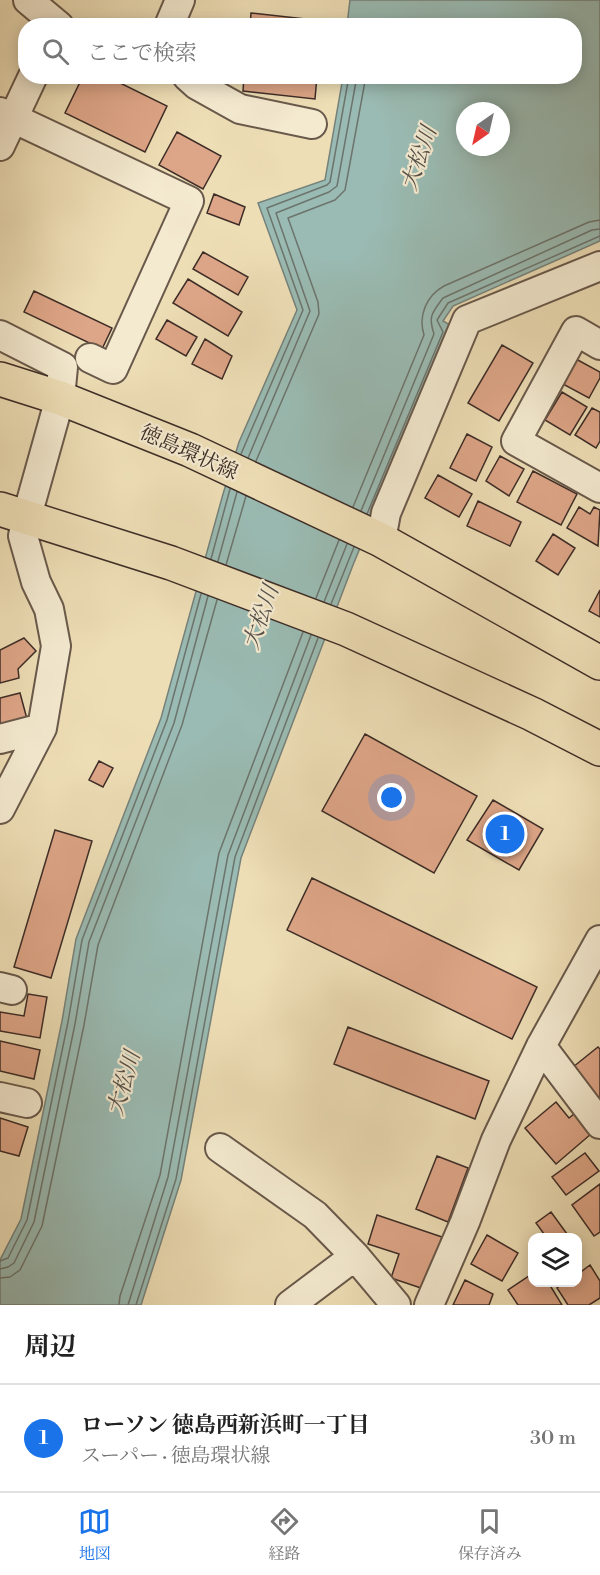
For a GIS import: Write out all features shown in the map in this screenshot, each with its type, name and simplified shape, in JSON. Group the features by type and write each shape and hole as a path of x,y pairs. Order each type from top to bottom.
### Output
{"main road":[{"name":"徳島環状線","path":"0,379 60,398 190,450 377,539 600,663"},
{"path":"14,512 171,563 343,628 532,714 600,749"}],"street":[{"path":"28,0 49,18"},
{"path":"173,18 180,0"},
{"path":"0,146 6,116 28,84"},
{"path":"196,84 240,109 312,124"},
{"path":"6,116 189,201 114,369 90,358"},
{"path":"377,539 467,320 600,266"},
{"path":"600,345 576,331 516,441 600,488"},
{"path":"0,335 63,367 60,398 14,512 36,582 49,609 56,646 42,728 0,809"},
{"path":"0,739 42,728"},
{"path":"429,1305 465,1222 496,1140 541,1046 592,975 600,940"},
{"path":"541,1046 600,1124"},
{"path":"220,1148 315,1215 355,1256 396,1305"},
{"path":"290,1305 355,1256"}],"water":[{"name":"大松川","path":"350,0 600,0 600,241 453,306 443,321 452,326 353,565 241,858 181,1180 141,1305 0,1305 0,1260 21,1219 62,1021 76,939 161,718 239,442 297,310 258,203 325,180 342,84 582,84 582,18 348,18"}],"building":[{"path":"251,13 296,18 251,18"},
{"path":"79,84 122,84 167,106 145,152 65,113"},
{"path":"243,84 316,84 315,99 243,91"},
{"path":"177,132 221,156 203,189 159,165"},
{"path":"214,194 245,207 239,225 207,213"},
{"path":"203,252 248,277 238,295 193,269"},
{"path":"188,279 242,312 228,336 173,303"},
{"path":"34,291 112,328 102,349 24,312"},
{"path":"167,320 197,337 186,356 156,339"},
{"path":"205,339 232,356 222,379 192,364"},
{"path":"502,345 533,363 499,421 468,403"},
{"path":"576,359 600,372 600,378 589,398 561,383"},
{"path":"562,392 587,407 570,435 545,420"},
{"path":"592,408 600,412 600,441 596,448 575,435"},
{"path":"467,434 492,447 476,481 450,468"},
{"path":"500,456 524,469 509,496 486,481"},
{"path":"533,471 577,494 561,525 517,502"},
{"path":"438,475 472,494 459,517 425,498"},
{"path":"478,501 521,522 510,546 467,526"},
{"path":"579,507 590,514 594,507 600,510 598,546 567,528"},
{"path":"553,534 575,548 558,575 536,561"},
{"path":"600,590 600,617 589,611"},
{"path":"24,638 36,651 18,669 19,678 0,683 0,650"},
{"path":"20,693 27,719 0,725 0,698"},
{"path":"365,734 477,796 434,873 322,811"},
{"path":"99,761 113,768 103,787 89,780"},
{"path":"493,800 543,829 519,870 467,840"},
{"path":"55,830 92,841 51,978 14,967"},
{"path":"312,878 537,987 512,1039 287,930"},
{"path":"28,994 47,997 40,1038 0,1031 0,1012 24,1016"},
{"path":"348,1027 489,1081 475,1119 334,1064"},
{"path":"0,1041 40,1050 34,1079 0,1071"},
{"path":"598,1047 600,1049 600,1101 573,1067"},
{"path":"556,1102 569,1118 574,1114 591,1134 556,1164 525,1128"},
{"path":"0,1118 28,1127 19,1156 0,1151"},
{"path":"585,1153 599,1171 566,1195 552,1177"},
{"path":"437,1156 468,1168 448,1222 416,1209"},
{"path":"600,1184 600,1232 594,1236 572,1205"},
{"path":"551,1212 566,1233 543,1233 536,1223"},
{"path":"377,1215 442,1237 424,1289 391,1278 399,1254 368,1244"},
{"path":"487,1235 518,1253 502,1281 471,1264"},
{"path":"590,1265 600,1281 600,1298 589,1305 568,1305 557,1288 582,1287 582,1271"},
{"path":"528,1277 528,1287 551,1287 562,1305 518,1305 508,1290"},
{"path":"465,1280 493,1294 489,1305 453,1305"}],"place":[{"name":"ローソン 徳島西新浜町一丁目","path":"505,834"}]}
